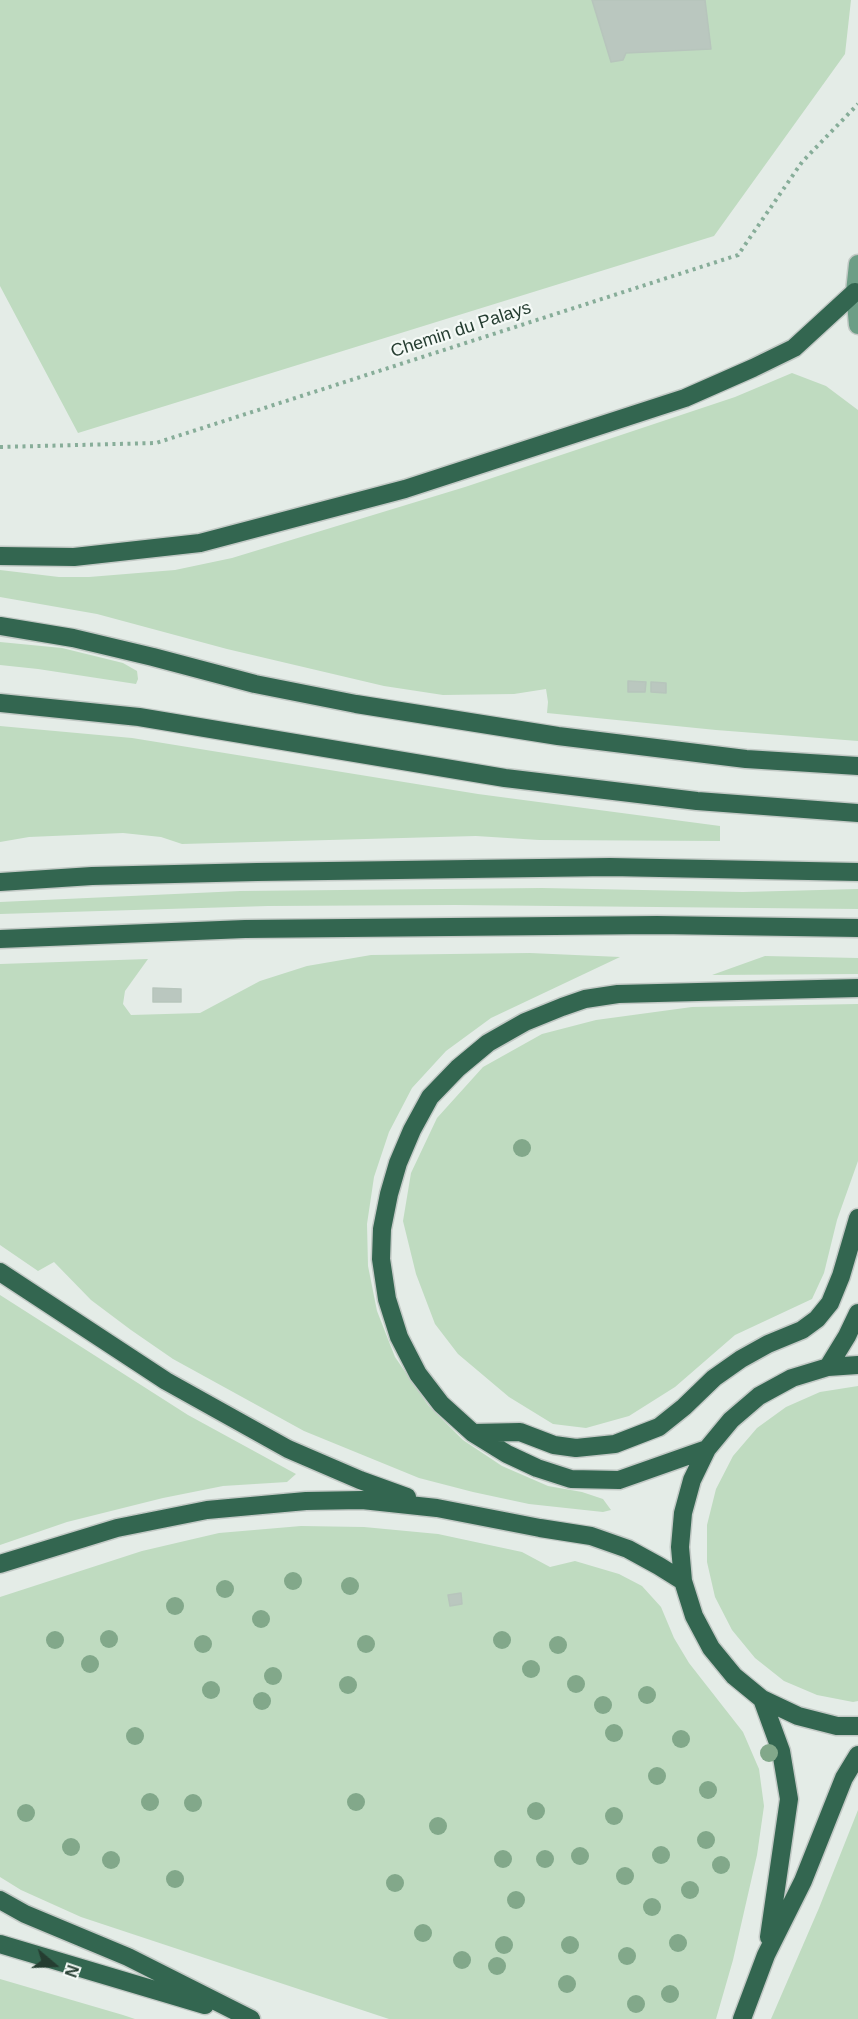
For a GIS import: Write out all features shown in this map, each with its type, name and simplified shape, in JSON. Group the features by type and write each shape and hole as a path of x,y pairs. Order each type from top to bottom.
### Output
{"highway":[{"path":"0,556 74,557 200,543 405,489 685,398 794,348 855,292"},
{"path":"0,626 73,638 255,684 356,704 558,736 746,759 858,766"},
{"path":"0,703 139,717 505,778 697,801 858,813"},
{"path":"0,882 92,876 610,867 858,872"},
{"path":"0,939 256,929 645,925 858,928"},
{"path":"707,1449 620,1480 571,1479 507,1454 473,1432 441,1404 418,1374 399,1337 387,1299 381,1259 382,1229 398,1163 430,1097 458,1068 488,1043 525,1022 585,999 653,992 858,988"},
{"path":"473,1432 520,1432 554,1445 576,1448 615,1444 659,1426 684,1407 714,1378 741,1359 768,1344 802,1330 818,1319 830,1303 841,1276 858,1218"},
{"path":"0,1272 166,1381 288,1449 360,1480 437,1508"},
{"path":"828,1367 848,1336 858,1313"},
{"path":"858,1365 828,1367 792,1378 759,1396 731,1419 707,1449 692,1480 683,1513 680,1547 683,1581 694,1616 711,1648 734,1676 762,1698 798,1716 837,1726 858,1726"},
{"path":"0,1564 117,1528 207,1510 306,1501 362,1500 437,1508 591,1536 628,1549 683,1581"},
{"path":"762,1698 782,1751 789,1799 765,1955"},
{"path":"742,2019 765,1955 803,1881 844,1778 858,1755"},
{"path":"0,1900 35,1919 128,1958 251,2019"},
{"path":"0,1944 251,2019"}],"main road":[{"path":"858,264 855,292 858,325"}],"path":[{"name":"Chemin du Palays","path":"0,447 156,443 738,255 802,162 858,104"}],"green space":[{"path":"0,0 851,0 845,54 714,236 78,433 0,286"},
{"path":"792,373 826,386 858,410 858,741 547,713 546,689 514,694 443,695 384,686 227,649 97,614 0,597 0,570 59,577 89,577 175,570 232,558 465,487 735,397"},
{"path":"0,642 62,648 123,663 137,671 138,679 136,684 0,665"},
{"path":"0,726 132,738 478,794 720,826 720,841 539,840 476,836 182,844 161,837 123,833 29,837 0,842"},
{"path":"542,888 743,892 858,889 858,909 455,905 268,906 0,914 0,902 240,891"},
{"path":"530,953 620,957 491,1018 446,1051 412,1088 389,1132 374,1177 367,1224 368,1266 377,1311 395,1357 428,1405 463,1440 502,1466 548,1486 582,1492 603,1499 611,1510 603,1512 529,1504 473,1492 419,1478 304,1431 173,1359 91,1300 54,1262 38,1271 0,1245 0,964 148,959 125,991 123,1004 131,1015 200,1013 260,981 307,966 371,955"},
{"path":"765,956 858,958 858,974 712,975"},
{"path":"858,1004 858,1161 837,1220 824,1273 812,1299 735,1335 675,1387 629,1416 586,1428 553,1424 509,1397 458,1354 435,1324 416,1274 403,1221 411,1173 437,1118 483,1067 542,1034 596,1020 692,1007"},
{"path":"0,1295 188,1415 296,1474 287,1482 223,1486 163,1498 67,1522 0,1545"},
{"path":"858,1386 858,1701 853,1702 817,1695 784,1681 755,1658 732,1630 715,1597 707,1562 707,1525 716,1489 733,1456 757,1428 786,1407 820,1392"},
{"path":"301,1526 364,1527 438,1534 522,1552 550,1567 575,1561 619,1574 642,1586 661,1607 674,1638 689,1663 743,1732 759,1769 764,1806 757,1855 733,1960 716,2019 389,2019 81,1917 21,1890 0,1877 0,1597 142,1551 219,1533"},
{"path":"858,1810 858,2019 771,2019 819,1908"},
{"path":"0,1979 123,2015 135,2019 0,2019"}],"building":[{"path":"592,0 705,0 711,49 626,53 623,60 611,62"},
{"path":"628,681 646,682 645,692 628,692"},
{"path":"651,682 666,683 666,693 651,692"},
{"path":"153,988 181,989 181,1002 153,1002"},
{"path":"461,1593 462,1604 450,1606 448,1595"}]}
